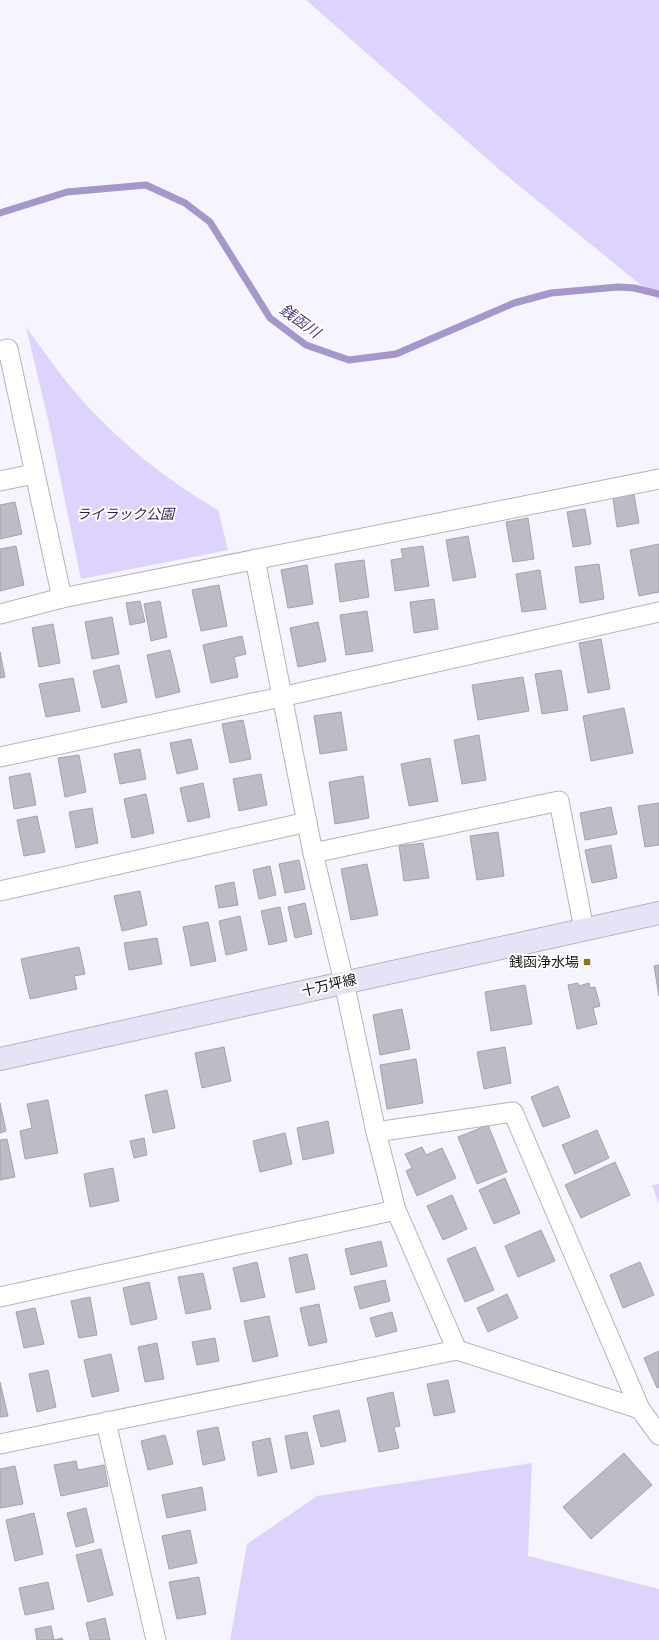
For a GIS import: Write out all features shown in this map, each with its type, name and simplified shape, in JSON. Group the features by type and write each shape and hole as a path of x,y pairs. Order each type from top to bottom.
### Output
{"street":[{"path":"0,351 8,349 62,598"},
{"path":"0,481 34,474"},
{"path":"0,614 62,598 659,479"},
{"path":"255,559 313,853 344,982 376,1132 396,1210 457,1350"},
{"path":"0,757 282,697 659,612"},
{"path":"313,853 559,801 584,929"},
{"path":"0,891 307,822"},
{"name":"十万坪線","path":"0,1059 659,913"},
{"path":"376,1132 513,1112 640,1409 659,1435"},
{"path":"0,1297 396,1210"},
{"path":"0,1444 457,1350 640,1409"},
{"path":"106,1422 156,1640"}],"green space":[{"path":"306,0 659,0 659,300 501,171"},
{"name":"ライラック公園","path":"26,327 72,389 94,414 127,445 162,473 218,510 228,550 81,579 50,428"},
{"path":"659,1184 659,1204 652,1185"},
{"path":"532,1463 528,1556 659,1589 659,1640 230,1640 247,1544 317,1496"}],"building":[{"path":"634,494 639,523 617,527 613,498"},
{"path":"15,502 22,534 0,539 0,505"},
{"path":"585,509 591,544 573,547 567,512"},
{"path":"528,518 534,559 513,562 506,522"},
{"path":"468,536 476,577 453,581 446,540"},
{"path":"659,544 659,592 639,596 630,550"},
{"path":"16,546 24,585 0,591 0,549"},
{"path":"423,546 429,586 395,591 391,560 403,558 401,549"},
{"path":"364,560 369,597 340,602 335,564"},
{"path":"599,564 604,599 580,603 575,567"},
{"path":"307,565 313,604 288,608 281,570"},
{"path":"540,570 546,609 522,612 516,574"},
{"path":"219,585 227,626 201,631 192,590"},
{"path":"434,599 438,629 414,633 410,602"},
{"path":"140,601 145,622 130,625 126,603"},
{"path":"160,601 167,637 151,641 144,604"},
{"path":"367,611 373,651 346,655 340,615"},
{"path":"112,617 119,654 92,659 85,622"},
{"path":"318,622 326,661 298,667 290,628"},
{"path":"53,624 60,663 39,667 32,628"},
{"path":"242,636 246,654 234,657 238,677 211,683 203,645"},
{"path":"601,639 610,689 588,693 579,643"},
{"path":"170,650 180,692 156,698 147,655"},
{"path":"0,652 5,677 0,678"},
{"path":"119,665 127,702 102,708 93,671"},
{"path":"561,670 568,710 542,714 535,674"},
{"path":"523,677 529,711 478,720 472,685"},
{"path":"73,678 80,711 46,717 39,684"},
{"path":"624,708 633,753 591,761 583,716"},
{"path":"341,712 347,750 320,754 314,716"},
{"path":"243,720 251,759 230,763 222,724"},
{"path":"479,735 486,780 462,784 454,740"},
{"path":"191,739 198,769 177,774 170,743"},
{"path":"140,749 146,779 120,784 114,754"},
{"path":"79,755 86,792 65,797 58,758"},
{"path":"430,758 438,801 409,806 401,764"},
{"path":"30,773 36,805 14,809 9,777"},
{"path":"261,774 267,805 239,811 233,779"},
{"path":"363,776 369,818 335,824 329,782"},
{"path":"203,783 210,817 188,822 180,788"},
{"path":"146,794 154,833 132,838 124,799"},
{"path":"659,803 659,845 645,847 638,806"},
{"path":"611,807 617,834 585,840 580,813"},
{"path":"92,808 98,843 76,848 69,812"},
{"path":"37,816 45,852 24,856 17,820"},
{"path":"498,832 504,876 477,880 470,836"},
{"path":"423,843 429,878 404,881 399,846"},
{"path":"611,845 617,878 592,883 585,850"},
{"path":"299,860 305,889 285,893 279,864"},
{"path":"367,864 378,915 351,920 341,869"},
{"path":"270,866 276,895 259,899 253,870"},
{"path":"234,882 238,905 219,908 215,886"},
{"path":"140,891 147,925 122,931 114,896"},
{"path":"305,903 312,934 295,938 288,907"},
{"path":"280,907 287,941 269,945 261,911"},
{"path":"240,916 247,950 226,955 219,921"},
{"path":"208,922 216,961 191,966 183,927"},
{"path":"157,938 162,964 129,970 124,943"},
{"path":"79,947 85,974 74,976 77,989 30,999 21,959"},
{"path":"659,965 659,996 654,966"},
{"path":"578,983 579,986 589,983 590,988 595,987 600,1006 593,1008 597,1024 577,1029 568,985"},
{"path":"525,985 532,1024 491,1031 485,992"},
{"path":"402,1009 410,1049 380,1055 373,1015"},
{"path":"224,1047 231,1081 202,1088 195,1053"},
{"path":"505,1047 511,1083 484,1089 477,1052"},
{"path":"416,1059 423,1103 387,1109 380,1065"},
{"path":"558,1086 570,1117 543,1127 531,1097"},
{"path":"167,1090 175,1128 153,1133 145,1095"},
{"path":"48,1100 58,1153 25,1159 20,1131 32,1128 27,1104"},
{"path":"0,1103 6,1131 0,1133"},
{"path":"328,1121 334,1153 303,1160 297,1128"},
{"path":"488,1125 507,1172 477,1184 458,1137"},
{"path":"597,1130 609,1158 575,1174 562,1145"},
{"path":"285,1133 292,1164 260,1172 253,1141"},
{"path":"144,1138 147,1155 134,1158 130,1141"},
{"path":"7,1139 15,1177 0,1180 0,1140"},
{"path":"422,1147 426,1155 442,1148 456,1178 417,1196 406,1171 412,1168 405,1154"},
{"path":"615,1162 630,1195 581,1218 565,1185"},
{"path":"113,1168 119,1201 90,1207 84,1174"},
{"path":"505,1178 520,1213 494,1224 479,1190"},
{"path":"452,1195 467,1229 443,1240 427,1206"},
{"path":"541,1230 555,1261 518,1277 505,1246"},
{"path":"381,1241 387,1266 351,1275 345,1249"},
{"path":"475,1247 494,1290 465,1302 447,1259"},
{"path":"307,1254 315,1289 296,1293 289,1258"},
{"path":"257,1262 265,1297 241,1302 233,1268"},
{"path":"640,1262 654,1295 623,1308 610,1275"},
{"path":"203,1273 211,1309 186,1314 178,1277"},
{"path":"385,1280 390,1301 360,1309 354,1287"},
{"path":"149,1282 157,1319 131,1325 123,1288"},
{"path":"507,1294 518,1318 488,1332 477,1308"},
{"path":"90,1297 97,1335 79,1338 71,1301"},
{"path":"319,1304 327,1342 309,1346 300,1308"},
{"path":"35,1308 44,1344 24,1348 16,1312"},
{"path":"392,1312 397,1331 376,1337 370,1318"},
{"path":"269,1316 278,1356 253,1362 244,1321"},
{"path":"215,1338 219,1361 197,1365 192,1342"},
{"path":"157,1343 164,1379 145,1382 138,1347"},
{"path":"659,1351 659,1387 657,1388 644,1358"},
{"path":"111,1354 119,1391 92,1397 84,1360"},
{"path":"48,1370 56,1407 37,1412 29,1374"},
{"path":"448,1380 455,1412 434,1416 427,1384"},
{"path":"0,1382 8,1416 0,1417"},
{"path":"393,1392 400,1426 394,1427 399,1448 379,1452 367,1398"},
{"path":"339,1410 346,1441 321,1447 313,1416"},
{"path":"218,1427 225,1460 203,1465 197,1431"},
{"path":"307,1432 314,1464 291,1469 285,1436"},
{"path":"165,1435 173,1464 148,1470 141,1441"},
{"path":"270,1438 277,1472 258,1476 252,1442"},
{"path":"624,1453 652,1485 591,1539 563,1507"},
{"path":"76,1461 78,1470 104,1465 108,1486 61,1496 54,1465"},
{"path":"15,1466 23,1504 0,1508 0,1469"},
{"path":"202,1487 206,1510 167,1518 162,1495"},
{"path":"86,1508 94,1542 76,1547 67,1513"},
{"path":"34,1513 43,1554 15,1561 6,1520"},
{"path":"190,1530 197,1563 169,1569 162,1536"},
{"path":"101,1549 113,1595 88,1602 76,1555"},
{"path":"199,1577 206,1614 177,1619 169,1582"},
{"path":"48,1582 54,1609 25,1615 19,1588"},
{"path":"105,1618 110,1640 90,1640 86,1623"},
{"path":"51,1626 54,1640 37,1640 35,1629"}],"waterway":[{"name":"銭函川","path":"0,213 67,192 146,185 185,203 210,222 270,318 306,345 349,360 396,354 514,303 551,293 618,287 634,288 659,294"}],"place":[{"name":"銭函浄水場","path":"587,962"}]}
